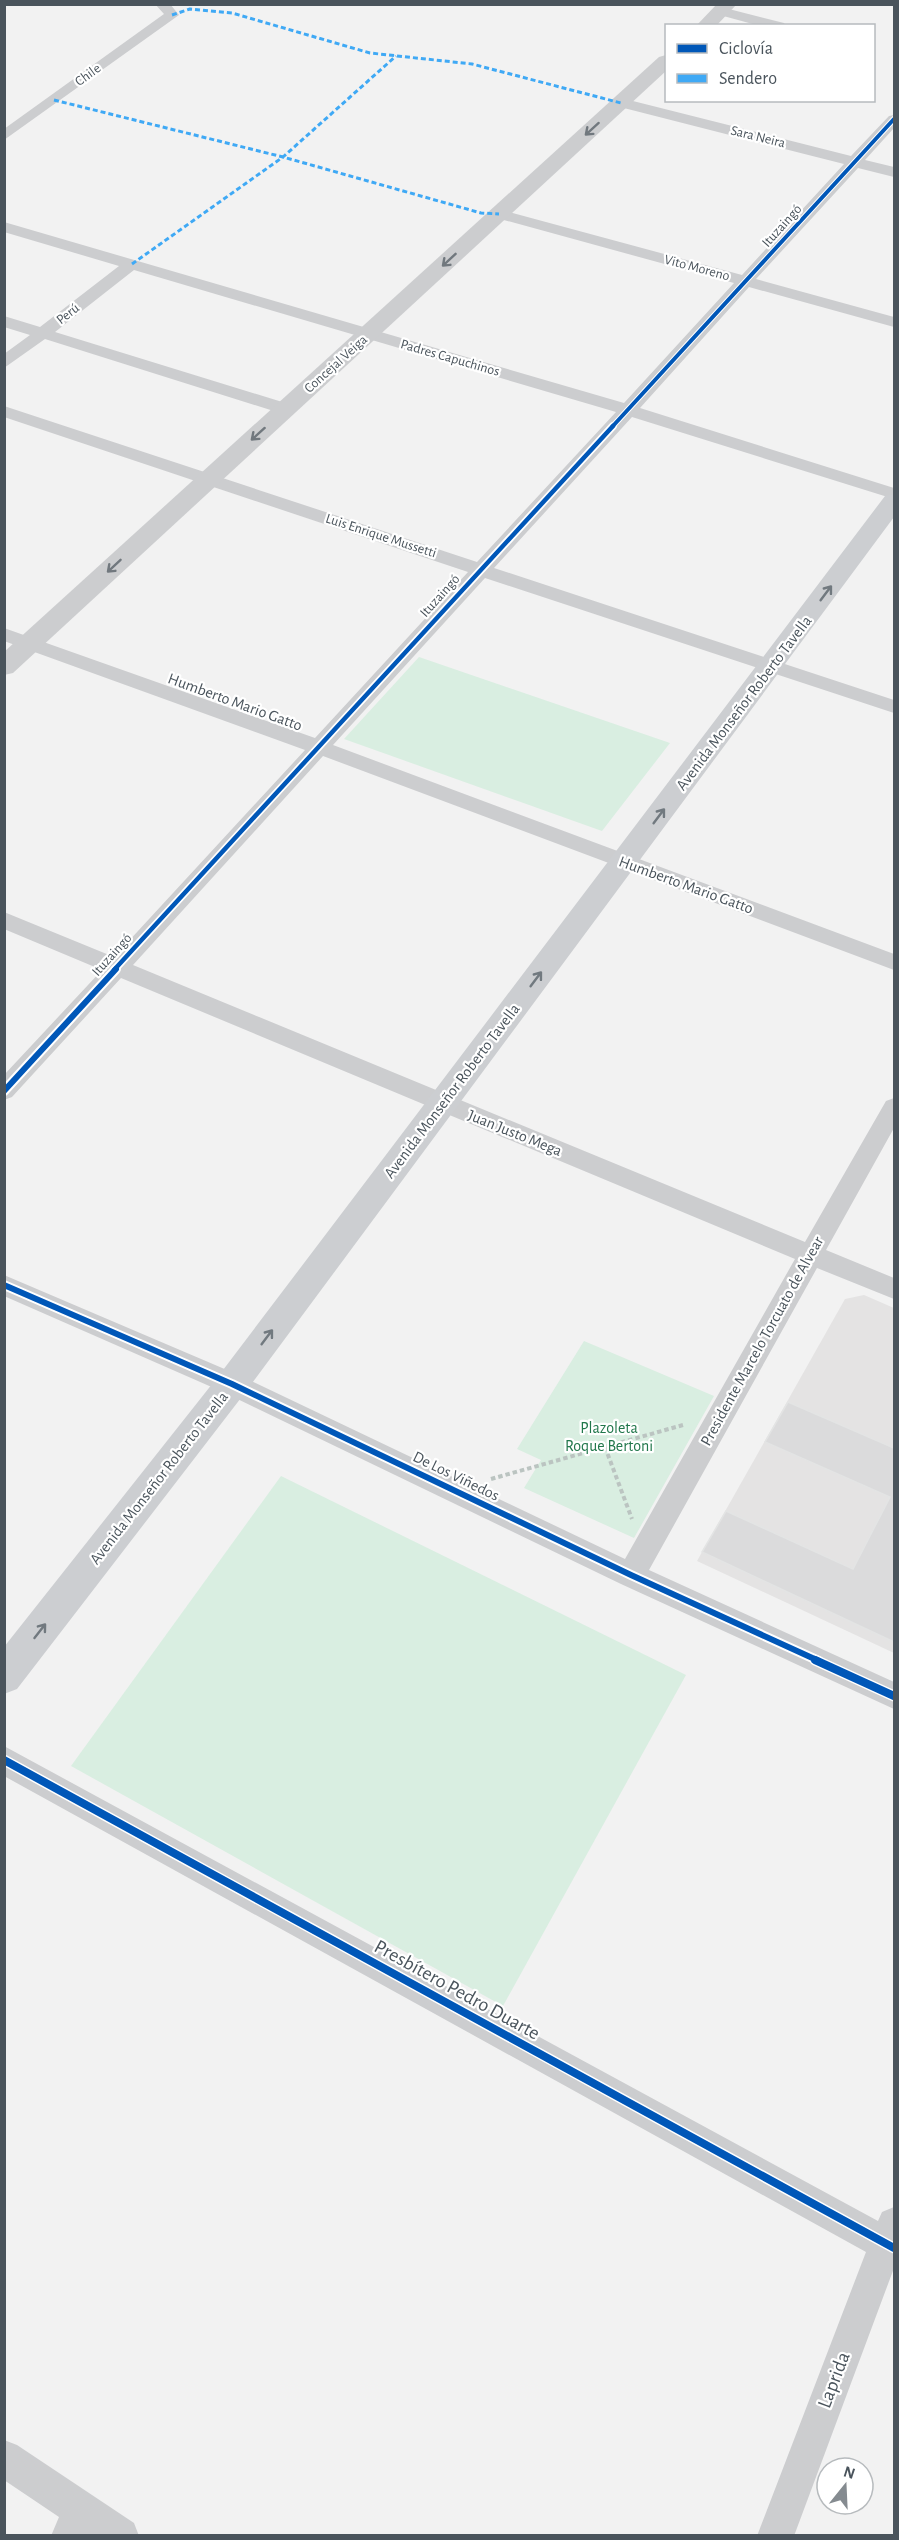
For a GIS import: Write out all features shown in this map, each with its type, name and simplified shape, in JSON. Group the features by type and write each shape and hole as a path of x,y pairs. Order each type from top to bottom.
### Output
{"main road":[{"name":"Avenida Monseñor Roberto Tavella","path":"4,1677 232,1383 894,501"}],"street":[{"path":"707,24 725,8 773,24"},
{"name":"Chile","path":"4,136 167,10"},
{"name":"Concejal Veiga","path":"4,667 665,62"},
{"name":"Sara Neira","path":"621,103 894,172"},
{"name":"Ituzaingó","path":"4,1091 894,119"},
{"name":"Vito Moreno","path":"499,214 894,322"},
{"name":"Padres Capuchinos","path":"4,227 629,410 894,494"},
{"name":"Perú","path":"4,363 132,264"},
{"path":"4,321 286,409"},
{"name":"Luis Enrique Mussetti","path":"4,411 894,707"},
{"name":"Humberto Mario Gatto","path":"4,634 319,746 624,863 894,962"},
{"name":"Juan Justo Mega","path":"4,920 894,1288"},
{"name":"Presidente Marcelo Torcuato de Alvear","path":"638,1564 894,1107"},
{"name":"De Los Viñedos","path":"4,1285 232,1383 453,1489 638,1564 894,1696"},
{"name":"Presbítero Pedro Duarte","path":"4,1760 892,2238"},
{"name":"Laprida","path":"775,2535 892,2238"},
{"path":"4,2458 76,2523 121,2535"}],"path":[{"path":"453,1489 722,1415"},
{"path":"605,1447 638,1564"}],"shaded area":[{"path":"864,1295 894,1308 894,1653 697,1561 845,1299"}],"green space":[{"path":"419,657 670,743 602,831 344,739"},
{"name":"Plazoleta Roque Bertoni","path":"584,1341 714,1396 634,1538 524,1488 541,1460 517,1449"},
{"path":"281,1476 686,1675 503,2006 71,1766"}],"building":[{"path":"788,1402 894,1448 894,1642 702,1552 726,1511 853,1569 890,1497 765,1442"}],"marked path":[{"path":"172,15 190,9 232,13 370,53 472,64 621,103"},
{"path":"132,264 283,157 396,56"},
{"path":"54,100 283,157 481,213 499,214"}],"cycle path":[{"path":"4,1091 894,119"},
{"path":"4,1285 232,1384 631,1575 894,1696"},
{"path":"4,1760 894,2248"}]}
